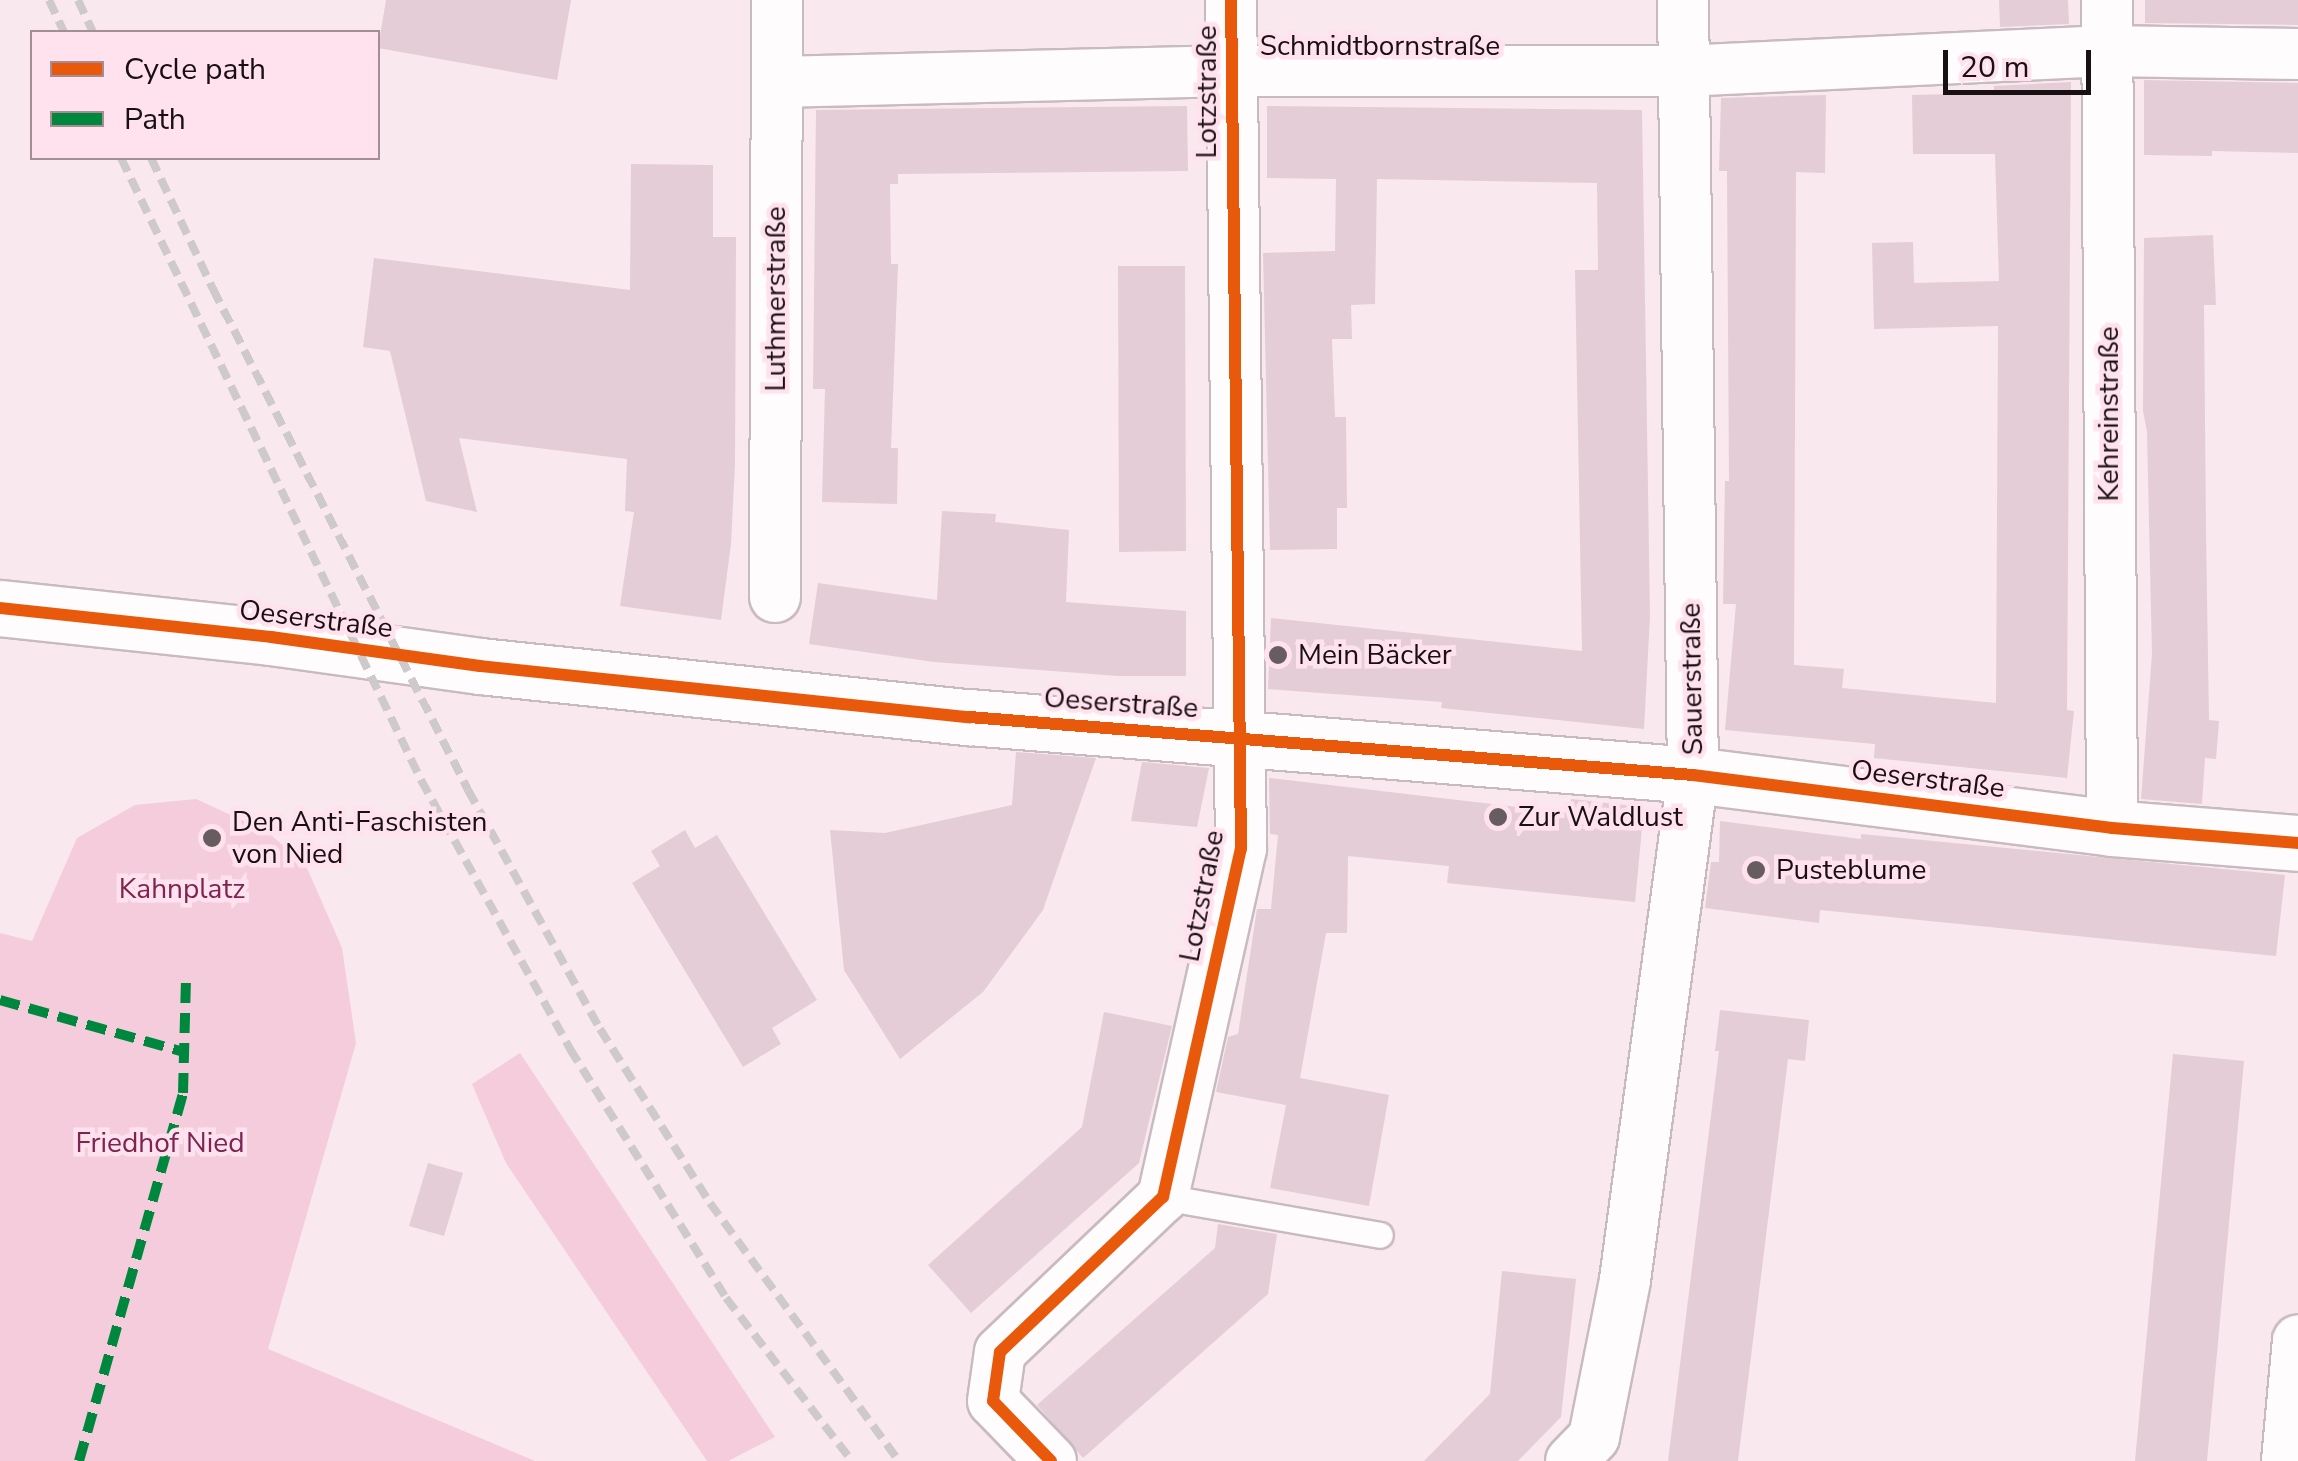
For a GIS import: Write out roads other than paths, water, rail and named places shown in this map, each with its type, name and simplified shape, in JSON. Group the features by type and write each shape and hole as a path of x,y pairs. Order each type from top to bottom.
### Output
{"street":[{"name":"Luthmerstraße","path":"775,597 778,0"},
{"name":"Lotzstraße","path":"1164,1198 1242,849 1232,0"},
{"name":"Sauerstraße","path":"1571,1461 1594,1437 1624,1280 1693,775 1683,0"},
{"name":"Kehreinstraße","path":"2107,0 2112,828"},
{"name":"Schmidtbornstraße","path":"777,82 1230,71 1682,71 2107,51 2298,54"},
{"name":"Oeserstraße","path":"0,608 519,670 970,717 1693,775 2112,828 2298,843"},
{"path":"1051,1461 993,1400 1000,1352 1164,1198"},
{"path":"2287,1461 2298,1341"}],"lane":[{"path":"1164,1198 1380,1236"}],"railway":[{"path":"49,0 63,30"},
{"path":"78,0 92,30"},
{"path":"122,160 421,780 570,1049 726,1298 852,1461"},
{"path":"152,160 213,289 468,790 600,1029 710,1203 899,1461"}],"place":[{"name":"Mein Bäcker","path":"1278,655"},
{"name":"Zur Waldlust","path":"1498,817"},
{"name":"Den Anti-Faschisten von Nied","path":"212,838"},
{"name":"Pusteblume","path":"1756,870"}],"park label":[{"name":"Kahnplatz","path":"182,889"},
{"name":"Friedhof Nied","path":"160,1143"}]}
